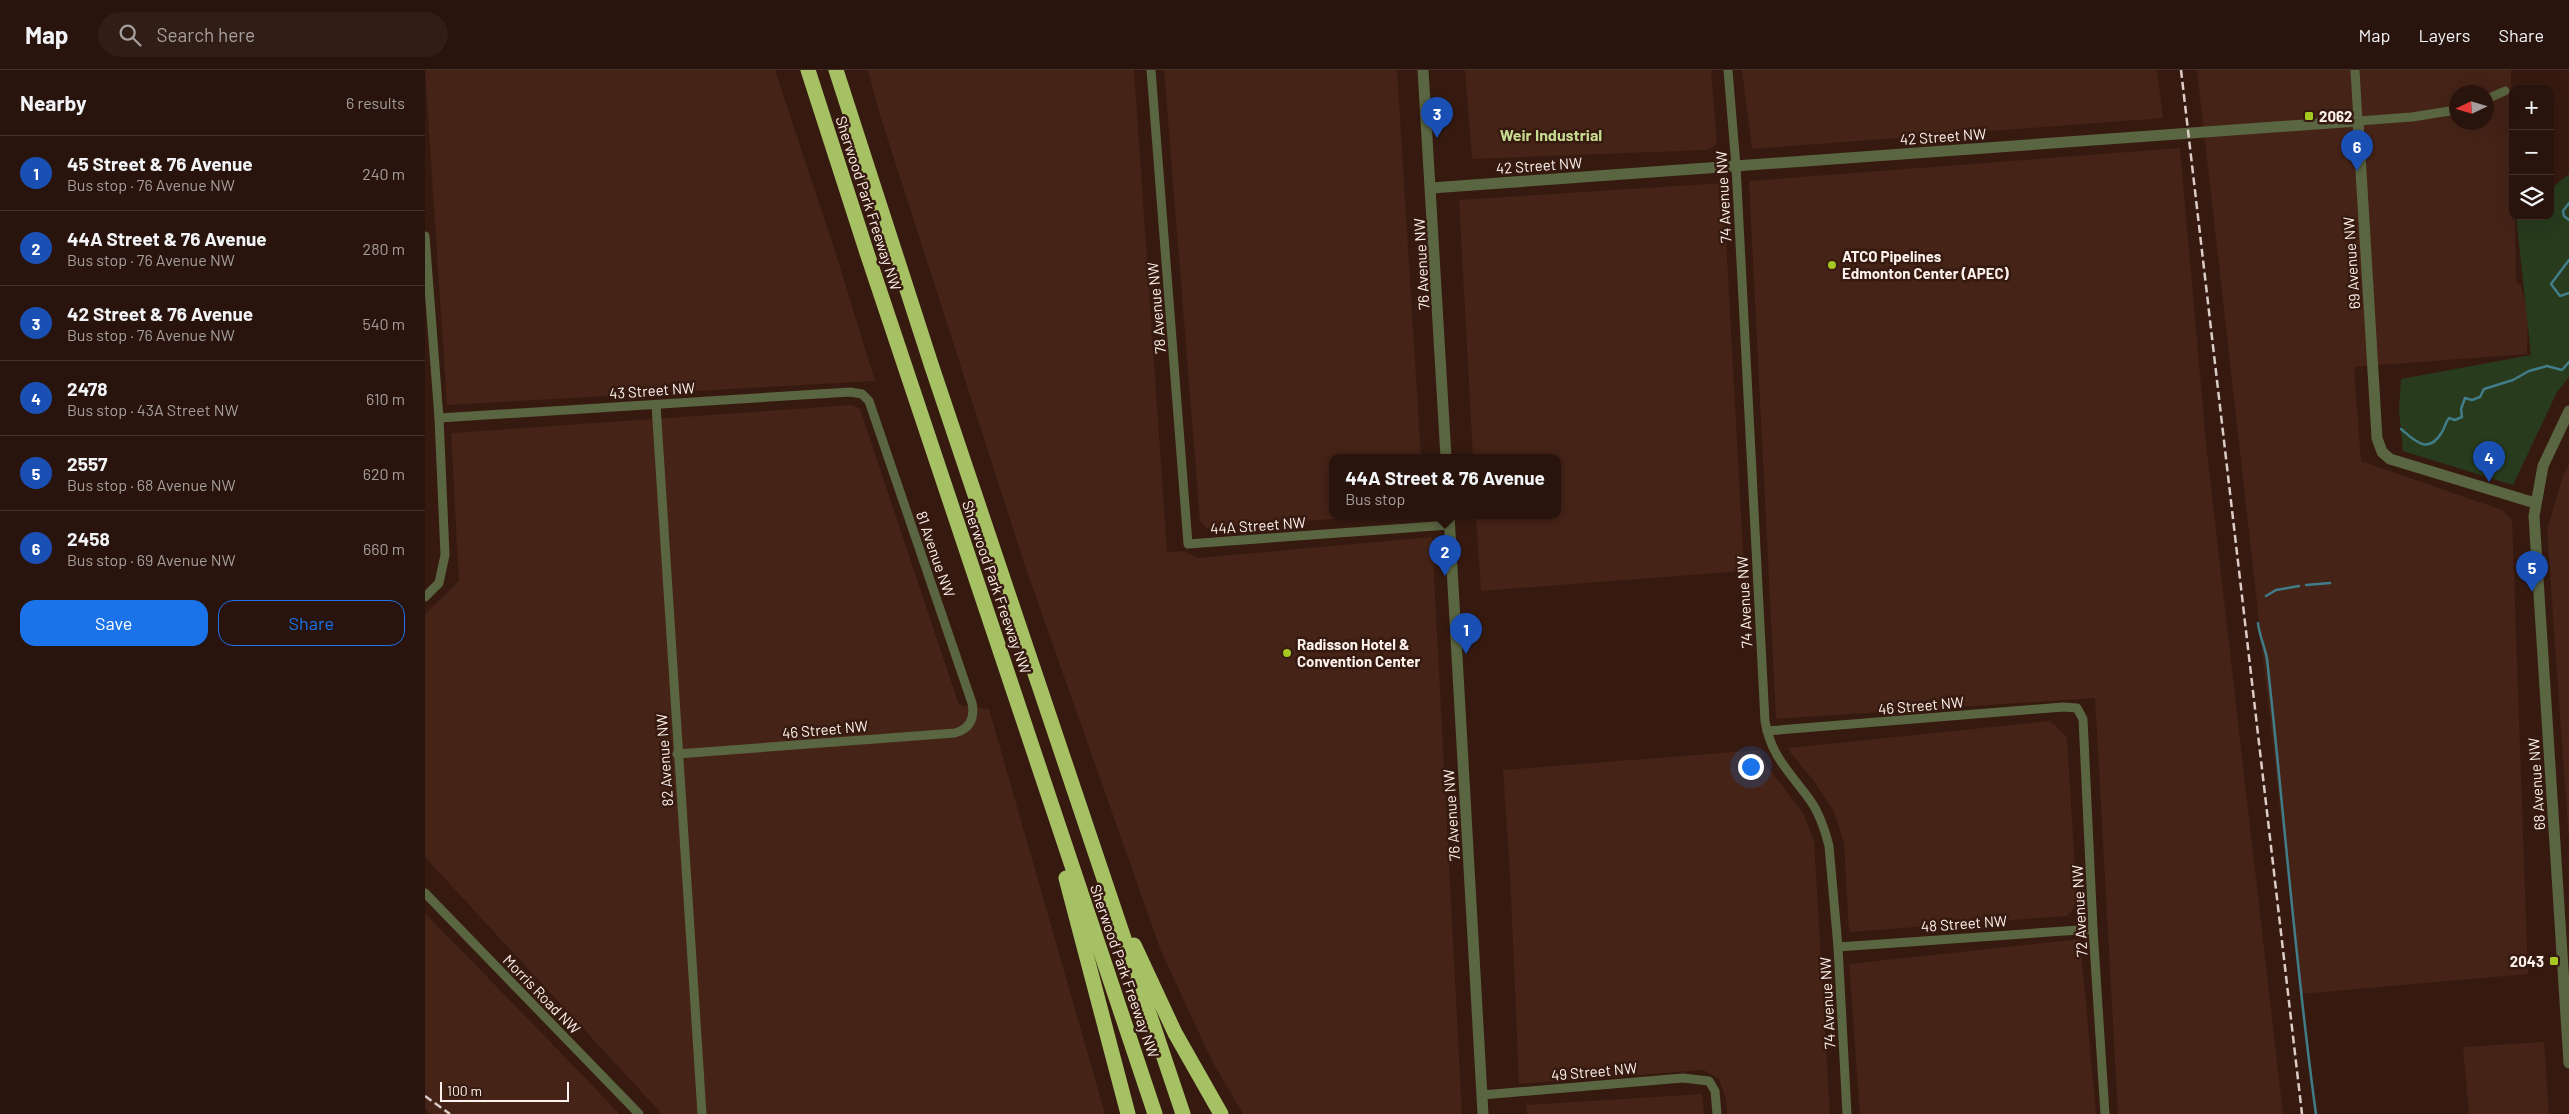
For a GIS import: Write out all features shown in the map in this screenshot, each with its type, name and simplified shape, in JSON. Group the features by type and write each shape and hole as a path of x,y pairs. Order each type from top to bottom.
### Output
{"highway":[{"name":"Sherwood Park Freeway NW","path":"807,70 1155,1114"},
{"name":"Sherwood Park Freeway NW","path":"836,70 932,367 1183,1114"},
{"path":"1063,842 1064,872 1128,1114"},
{"path":"1114,909 1141,957 1175,1033 1221,1114"}],"street":[{"name":"78 Avenue NW","path":"1151,70 1188,544"},
{"name":"76 Avenue NW","path":"1423,70 1446,454"},
{"name":"74 Avenue NW","path":"1727,70 1736,166 1767,731 1775,753 1811,802 1825,831 1831,864 1838,947 1847,1114"},
{"name":"69 Avenue NW","path":"2355,70 2377,438 2382,452 2390,459 2535,504"},
{"path":"2494,96 2505,92"},
{"name":"42 Street NW","path":"1431,188 2358,121 2419,116 2449,111"},
{"path":"425,236 427,284 439,418 445,555 443,572 439,583 425,597"},
{"name":"43 Street NW","path":"439,418 850,392 866,396"},
{"name":"81 Avenue NW","path":"866,396 876,417 972,703 973,717 971,722"},
{"name":"82 Avenue NW","path":"656,405 677,754 702,1114"},
{"path":"2535,504 2543,466 2569,411"},
{"name":"68 Avenue NW","path":"2535,504 2536,559 2569,1064"},
{"name":"44A Street NW","path":"1188,544 1449,520"},
{"name":"76 Avenue NW","path":"1449,520 1483,1114"},
{"name":"46 Street NW","path":"1767,731 2063,707 2077,708"},
{"name":"72 Avenue NW","path":"2077,708 2083,719 2093,929 2105,1114"},
{"name":"46 Street NW","path":"677,754 955,733 961,731 971,722"},
{"name":"Morris Road NW","path":"425,893 639,1114"},
{"name":"48 Street NW","path":"1838,947 2093,929"},
{"name":"49 Street NW","path":"1482,1095 1683,1078 1709,1081 1715,1091 1717,1114"}],"shaded area":[{"path":"425,70 775,70 835,251 875,381 447,405"},
{"path":"868,70 1134,70 1167,552 1184,551 1197,558 1432,537 1462,1114 1243,1114 1211,1059 1161,951 1025,566 879,112"},
{"path":"1164,70 1397,70 1421,454 1329,454 1329,519 1331,519 1206,528 1200,521"},
{"path":"1465,70 1711,70 1717,144 1707,150 1472,159"},
{"path":"1742,70 2157,70 2163,118 1752,149"},
{"path":"2197,70 2511,70 2511,85 2509,85 2509,220 2515,220 2516,281 2521,286 2528,314 2527,354 2354,367 2361,461 2502,510 2512,520 2528,974 2301,994"},
{"path":"2180,148 2206,443 2283,1114 2118,1114 2095,698 1776,719 1749,181"},
{"path":"1723,183 1744,571 1481,591 1476,519 1561,519 1561,454 1473,454 1459,200"},
{"path":"852,405 860,409 959,705 989,709 1105,1114 662,1114 425,857 425,614 459,581 451,433"},
{"path":"2569,464 2569,841 2547,530 2563,476"},
{"path":"2050,721 2067,737 2077,904 2067,916 1849,932 1844,843 1834,812 1813,780 1787,748"},
{"path":"1759,750 1767,766 1803,813 1814,840 1830,1114 1727,1114 1726,1099 1719,1079 1703,1070 1519,1084 1510,874 1503,770"},
{"path":"425,913 619,1114 431,1114 425,1108"},
{"path":"2080,939 2096,1114 1860,1114 1849,964"},
{"path":"2544,1042 2549,1114 2469,1114 2463,1047"},
{"path":"1702,1094 1704,1114 1527,1114 1526,1105"}],"green space":[{"path":"2569,174 2569,377 2557,392 2513,485 2403,451 2399,409 2401,379 2531,355 2516,220 2554,220 2554,186"}],"waterway":[{"path":"2569,203 2563,211 2564,216 2569,220"},
{"path":"2569,260 2551,284 2560,296 2569,293"},
{"path":"2401,429 2421,444 2432,443 2442,432 2449,418 2455,420 2462,417 2461,409 2465,398 2472,400 2480,397 2484,389 2513,380 2529,371 2547,366 2562,370 2569,362"},
{"path":"2306,585 2330,583"},
{"path":"2266,596 2276,590 2299,586"},
{"path":"2258,623 2267,659 2296,944 2316,1114"}],"railway":[{"path":"2181,70 2302,1114"},
{"path":"425,1096 450,1114"}],"place":[{"name":"2062","path":"2309,116"},
{"name":"42 Street & 76 Avenue","path":"1437,138"},
{"name":"2458","path":"2357,171"},
{"name":"ATCO Pipelines Edmonton Center (APEC)","path":"1832,265"},
{"name":"2478","path":"2489,482"},
{"name":"44A Street & 76 Avenue","path":"1445,576"},
{"name":"2557","path":"2532,592"},
{"name":"Radisson Hotel & Convention Center","path":"1287,653"},
{"name":"45 Street & 76 Avenue","path":"1466,654"},
{"name":"2043","path":"2554,961"}],"district":[{"name":"Weir Industrial","path":"1551,134"}]}
